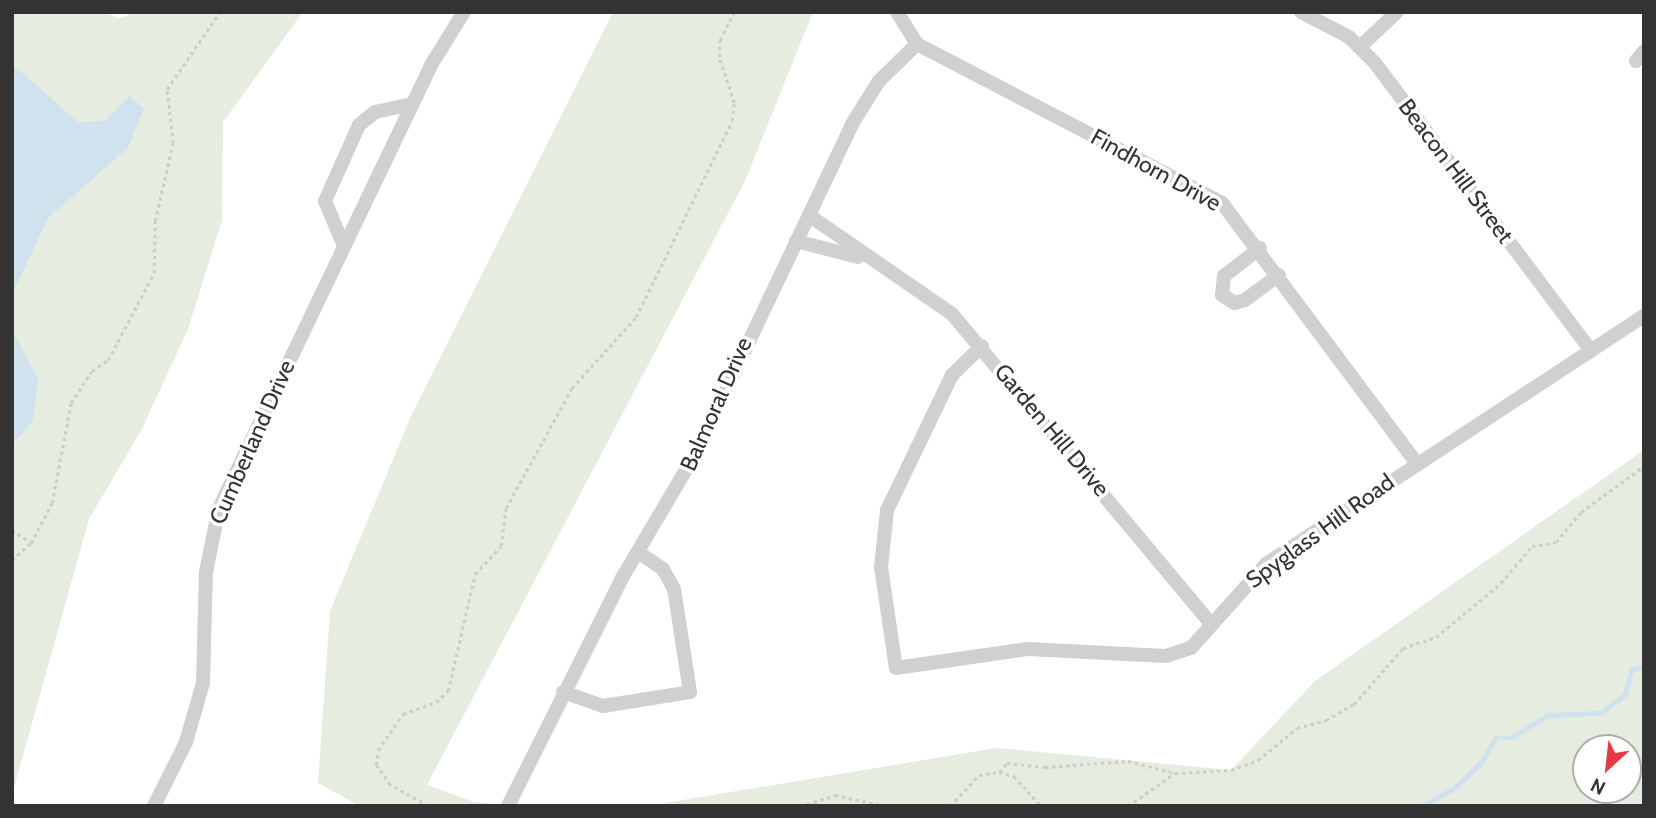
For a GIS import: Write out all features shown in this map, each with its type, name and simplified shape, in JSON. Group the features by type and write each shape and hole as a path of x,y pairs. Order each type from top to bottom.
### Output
{"street":[{"name":"Cumberland Drive","path":"154,806 186,742 203,684 206,572 219,508 412,104 464,12"},
{"path":"897,12 917,44"},
{"name":"Beacon Hill Street","path":"1301,12 1361,46 1591,351"},
{"path":"1361,46 1397,12"},
{"name":"Balmoral Drive","path":"508,806 563,692 638,552 697,451 865,101 917,44"},
{"name":"Findhorn Drive","path":"917,44 1206,193 1236,215 1416,462"},
{"path":"344,246 324,201 359,125 375,112 412,104"},
{"name":"Garden Hill Drive","path":"810,216 952,314 982,346 1212,625"},
{"name":"Garden Hill Drive","path":"796,241 870,259"},
{"path":"1260,248 1224,276 1222,295 1235,303 1245,300 1279,275"},
{"name":"Spyglass Hill Road","path":"982,346 952,375 887,510 881,567 896,668 1028,649 1166,656 1191,648 1252,575 1416,462 1644,316"},
{"path":"563,692 603,706 690,692 674,589 663,569 638,552"}],"path":[{"path":"12,560 31,543 52,503 71,403 92,372 108,360 153,272 155,221 173,143 167,89 220,12"},
{"path":"428,806 390,785 376,765 378,750 403,714 436,702 448,691 475,574 501,546 506,508 572,388 636,317 732,121 734,103 719,57 720,40 734,12"},
{"path":"999,772 1007,763 1045,767 1128,761 1175,773 1231,770 1258,760 1297,728 1326,720 1354,704 1403,648 1436,637 1501,583 1532,546 1556,542 1581,512 1644,466"},
{"path":"12,530 31,543"},
{"path":"950,806 979,775 999,772 1014,776 1041,806"},
{"path":"1128,806 1175,773"},
{"path":"800,806 835,795 884,806"}],"shaded area":[{"path":"12,12 106,12 118,19 135,12 303,12 223,122 222,220 188,329 142,429 89,519 12,795"},
{"path":"613,12 813,12 745,181 427,785 474,802 517,806 359,806 318,783 330,611 412,414"},
{"path":"1644,450 1644,806 647,806 996,748 1231,770 1315,681"}],"water":[{"path":"12,64 78,122 106,121 129,96 144,108 128,148 48,218 12,295"},
{"path":"12,330 38,378 33,421 12,444"}],"waterway":[{"path":"1422,806 1454,788 1481,763 1496,738 1511,738 1548,715 1601,713 1625,694 1632,669 1644,667"}]}
